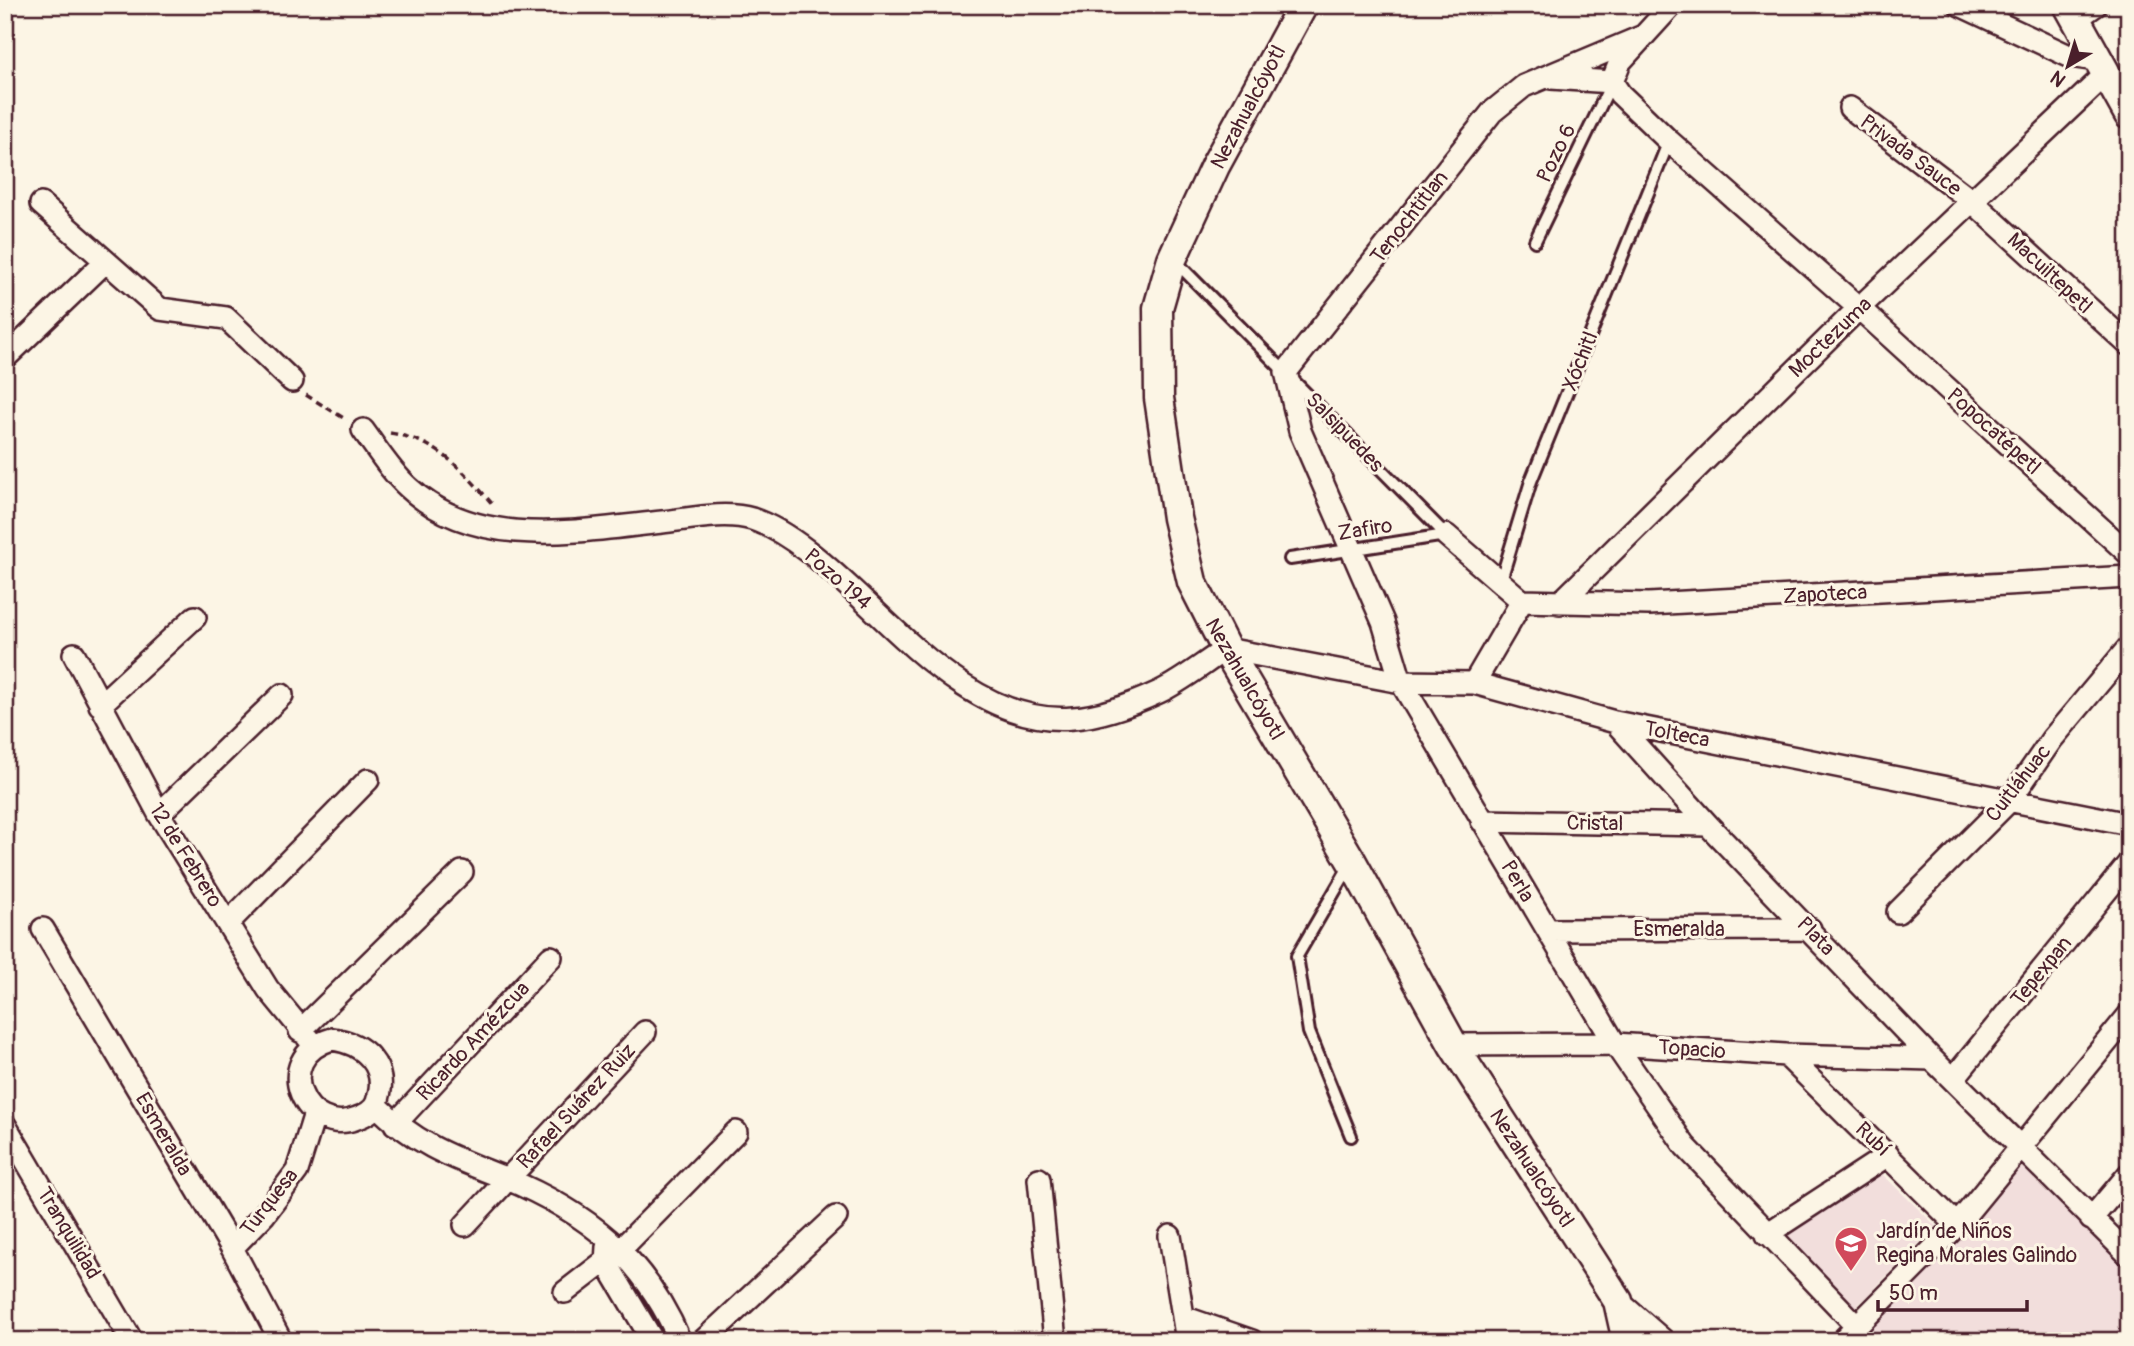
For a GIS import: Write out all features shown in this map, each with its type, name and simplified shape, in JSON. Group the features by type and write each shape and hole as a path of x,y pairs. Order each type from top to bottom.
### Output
{"main road":[{"name":"Nezahualcóyotl","path":"1303,5 1215,166 1172,259 1158,308 1159,398 1177,518 1192,582 1226,649 1352,862 1453,1045 1618,1301"},
{"path":"2080,10 2100,68 2129,116"},
{"path":"1618,1301 1627,1341"}],"street":[{"path":"1612,82 1620,62 1672,5"},
{"path":"1959,5 2100,68"},
{"name":"Tenochtitlan","path":"1286,372 1492,112 1524,86 1641,37"},
{"name":"Moctezuma","path":"1560,603 1859,308 1972,201 2100,68"},
{"path":"1545,78 1612,82"},
{"path":"1612,82 1620,94 1669,141 1859,308"},
{"name":"Privada Sauce","path":"1850,108 1972,201"},
{"name":"Macuiltepetl","path":"1972,201 2129,345"},
{"path":"41,204 104,263 160,309 226,318 292,381"},
{"path":"5,358 104,263"},
{"name":"Popocatépetl","path":"1859,308 2129,554"},
{"name":"Perla","path":"1286,372 1300,431 1383,622 1401,682 1482,821 1615,1044 1685,1146 1767,1234 1849,1334"},
{"name":"Pozo 194","path":"363,430 407,487 427,503 464,522 518,533 579,530 712,516 752,519 814,554 932,666 1019,713 1072,719 1114,710 1161,691 1226,649"},
{"name":"Salsipuedes","path":"1446,535 1499,584 1522,601"},
{"name":"Zapoteca","path":"1522,601 1649,604 2129,577"},
{"path":"1474,683 1522,601"},
{"path":"100,705 195,617"},
{"name":"Cuitláhuac","path":"1898,912 2010,800 2052,739 2129,647"},
{"name":"Tolteca","path":"1226,649 1401,682 1474,683 1615,722 2129,824"},
{"name":"12 de Febrero","path":"74,654 159,814 268,989 307,1038"},
{"path":"159,814 282,695"},
{"name":"Plata","path":"1615,722 1708,825 1932,1059 2129,1255"},
{"path":"228,923 368,780"},
{"name":"Cristal","path":"1482,821 1708,825"},
{"name":"Tepexpan","path":"1954,1078 2129,863"},
{"path":"307,1038 351,1042 367,1052 378,1068 381,1086 376,1105 367,1114 350,1121 332,1121 315,1113 302,1098 297,1079 307,1038 462,872"},
{"name":"Esmeralda","path":"44,929 232,1248 279,1340"},
{"name":"Esmeralda","path":"1548,930 1810,929"},
{"name":"Ricardo Amézcua","path":"395,1124 551,957"},
{"path":"1849,1334 1957,1225 2129,1015"},
{"name":"Rafael Suárez Ruiz","path":"465,1225 645,1032"},
{"name":"Topacio","path":"1453,1045 1615,1044 1786,1055 1932,1059"},
{"name":"Rubí","path":"1786,1055 1957,1225"},
{"path":"376,1105 395,1124 432,1150 565,1206 649,1285 680,1341"},
{"name":"Turquesa","path":"232,1248 264,1215 297,1171 315,1113"},
{"name":"Tranquilidad","path":"5,1125 128,1337"},
{"path":"565,1292 736,1132"},
{"path":"1767,1234 1888,1154"},
{"path":"2091,1219 2129,1174"},
{"path":"1039,1179 1055,1341"},
{"path":"703,1341 836,1217"},
{"path":"1170,1236 1187,1341"},
{"path":"612,1249 653,1341"},
{"path":"1618,1301 1664,1341"},
{"path":"1183,1317 1252,1341"}],"lane":[{"name":"Pozo 6","path":"1535,242 1612,82"},
{"name":"Xóchitl","path":"1499,584 1531,481 1669,141"},
{"name":"Salsipuedes","path":"1172,259 1446,535"},
{"name":"Zafiro","path":"1290,559 1446,535"},
{"path":"1351,1136 1309,1032 1297,956 1352,862"}],"path":[{"path":"292,381 319,404 363,430 411,436 429,443 470,479 518,533"}],"shaded area":[{"name":"Jardín de Niños Regina Morales Galindo","path":"1875,1167 1936,1226 1849,1314 1777,1233"},
{"path":"2022,1167 2129,1273 2129,1341 1843,1341"}],"place":[{"name":"Jardín de Niños Regina Morales Galindo","path":"1851,1273"}]}
